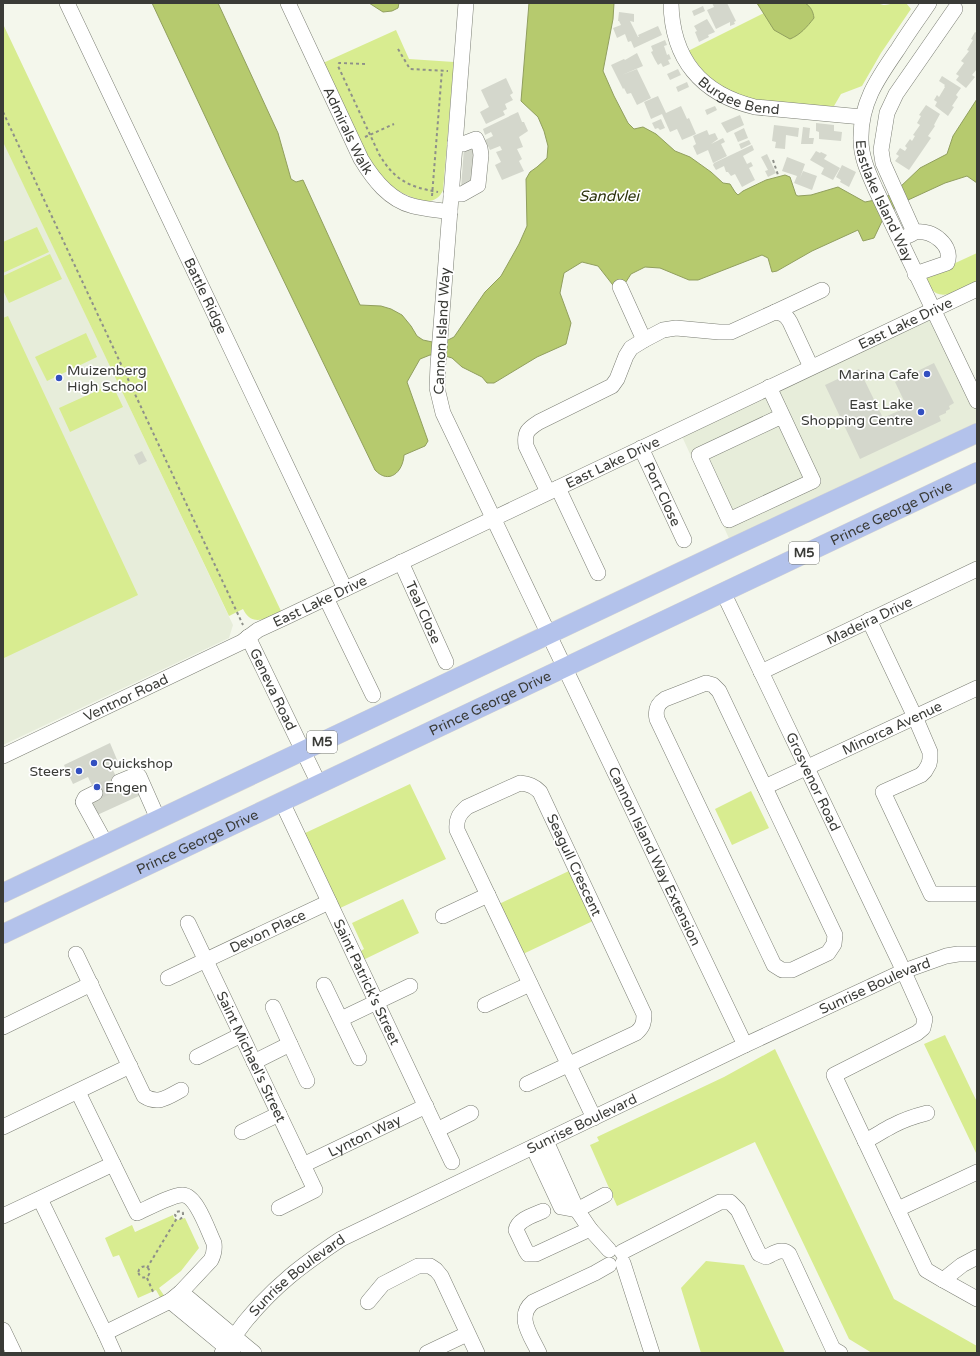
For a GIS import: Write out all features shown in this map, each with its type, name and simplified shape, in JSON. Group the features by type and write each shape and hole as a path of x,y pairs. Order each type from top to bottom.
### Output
{"main road":[{"name":"M5","path":"3,893 548,634 977,433"},
{"name":"Prince George Drive","path":"3,934 977,472"}],"street":[{"name":"Battle Ridge","path":"67,3 344,589"},
{"name":"Admirals Walk","path":"288,3 361,159 373,178 380,186 399,200 412,205 450,212"},
{"name":"Cannon Island Way","path":"466,3 436,388 443,413 548,634"},
{"name":"Burgee Bend","path":"671,3 673,25 682,54 693,71 722,96 755,107 862,117"},
{"name":"Eastlake Island Way","path":"929,3 878,77 870,92 862,117 862,152 867,170 892,226 977,401"},
{"path":"914,232 883,163 881,150 887,113 892,101 955,9"},
{"path":"870,92 892,101"},
{"path":"451,194 462,194 478,184 481,155 476,138 463,144 455,143"},
{"path":"899,241 914,232 923,232 933,235 941,240 947,250 949,259 947,263 915,274"},
{"path":"620,287 644,340"},
{"name":"East Lake Drive","path":"248,638 258,630 641,448 769,388 805,376 977,289"},
{"path":"598,573 553,490 526,446 525,439 528,430 540,422 612,386 617,379 631,348 663,330 671,328 731,332 822,290"},
{"path":"775,312 779,312 787,317 805,376"},
{"path":"769,388 813,481 729,520 699,455 782,416"},
{"name":"Port Close","path":"641,448 684,540"},
{"name":"Teal Close","path":"401,562 446,662"},
{"name":"Madeira Drive","path":"761,672 977,569"},
{"name":"Grosvenor Road","path":"724,592 924,1014 925,1022 923,1028 917,1033 834,1075 865,1141"},
{"path":"326,598 373,695"},
{"path":"869,620 930,752 929,764 921,775 883,792 931,894 977,894"},
{"name":"Cannon Island Way Extension","path":"548,634 745,1045"},
{"name":"Geneva Road","path":"248,638 320,784"},
{"name":"Ventnor Road","path":"3,756 248,638"},
{"path":"706,683 713,685 719,691 765,786 835,940 833,948 828,953 787,971 778,969 774,965 657,719 656,710 661,702 701,684 706,683"},
{"name":"Minorca Avenue","path":"765,786 977,688"},
{"path":"119,782 137,775 141,779 158,819"},
{"name":"Seagull Crescent","path":"527,1084 569,1064 636,1033 642,1028 644,1014 540,792 535,787 520,783 467,807 461,812 456,820 457,830 569,1064 594,1118"},
{"path":"95,793 85,798 84,802 106,844"},
{"name":"Saint Patrick's Street","path":"282,802 452,1162"},
{"path":"443,916 488,895"},
{"name":"Devon Place","path":"168,978 329,902"},
{"name":"Saint Michael's Street","path":"188,923 315,1190 279,1208"},
{"path":"76,954 144,1096 150,1100 156,1101 181,1090"},
{"name":"Sunrise Boulevard","path":"229,1347 261,1302 286,1278 309,1260 341,1239 745,1045 904,971 946,956 958,954 977,954"},
{"path":"3,1027 91,984"},
{"path":"485,1005 530,984"},
{"path":"324,985 359,1058"},
{"path":"341,1020 410,986"},
{"path":"273,1007 307,1081"},
{"path":"197,1057 241,1036"},
{"path":"254,1062 290,1044"},
{"path":"3,1127 130,1066"},
{"path":"78,1092 136,1213 174,1196 182,1195 190,1197 195,1202 214,1243 214,1254 211,1260 176,1296 105,1333"},
{"name":"Lynton Way","path":"303,1165 426,1106"},
{"path":"437,1130 471,1113"},
{"path":"927,1113 906,1119 865,1141 926,1270 977,1299"},
{"path":"242,1132 279,1114"},
{"path":"539,1144 561,1207 577,1210 605,1195"},
{"path":"3,1216 113,1164"},
{"path":"898,1209 977,1172"},
{"path":"40,1199 114,1353"},
{"path":"540,1353 525,1324 524,1316 527,1307 533,1302 595,1273 616,1257 720,1202 730,1202 738,1210 759,1254 766,1257 783,1250 789,1254 833,1349 840,1353"},
{"path":"577,1210 590,1229 616,1257 652,1353"},
{"path":"543,1211 522,1221 517,1226 516,1230 528,1254 536,1254 590,1229"},
{"path":"943,1280 962,1265 977,1257"},
{"path":"368,1302 383,1284 418,1266 430,1266 441,1276 477,1353"},
{"path":"176,1296 229,1347 254,1353"},
{"path":"3,1330 14,1353"},
{"path":"427,1353 467,1334"}],"path":[{"path":"398,49 410,68 461,72"},
{"path":"365,64 341,63 338,64 338,66 383,162 393,173 411,186 451,194"},
{"path":"431,209 442,70"},
{"path":"3,112 231,597 248,638"},
{"path":"353,142 394,124"},
{"path":"773,160 778,175"},
{"path":"147,1268 177,1218 175,1214 177,1211 180,1211 183,1214 182,1217 180,1219 177,1218"},
{"path":"147,1268 142,1267 139,1270 142,1277 147,1277"},
{"path":"147,1268 150,1274 147,1277 153,1291"}],"shaded area":[{"path":"756,3 878,3 885,5 906,3 911,9 881,53 862,86 841,94 834,106 801,106 784,105 751,99 735,93 721,86 707,75 688,51 764,13"},
{"path":"3,24 281,611 260,620 251,618 243,609 229,616 3,142"},
{"path":"396,30 409,59 454,62 443,190 438,197 430,201 418,200 409,196 388,183 379,174 365,152 323,63"},
{"name":"Muizenberg High School","path":"3,141 233,625 229,638 3,745"},
{"path":"37,227 49,252 3,273 3,242"},
{"path":"977,253 977,281 953,293 935,293 925,277"},
{"path":"50,254 62,279 9,303 3,290 3,276"},
{"path":"933,310 977,401 977,433 733,547 679,430"},
{"path":"8,316 138,595 4,658 3,318"},
{"path":"86,333 97,357 47,381 35,357"},
{"path":"112,384 123,407 70,432 59,408"},
{"path":"410,784 446,859 338,909 303,834"},
{"path":"751,791 769,828 732,845 715,809"},
{"path":"571,870 595,920 523,954 499,904"},
{"path":"403,899 419,933 363,960 359,952 364,949 352,923"},
{"path":"945,1035 977,1102 977,1155 924,1044"},
{"path":"775,1049 894,1299 977,1346 977,1353 872,1353 849,1339 755,1142 617,1206 590,1145 599,1141 597,1137 724,1077"},
{"path":"173,1215 174,1218 178,1220 185,1218 199,1248 181,1271 159,1288 165,1297 161,1299 156,1290 138,1298 119,1255 113,1257 105,1238 132,1225 135,1232"},
{"path":"706,1261 744,1265 785,1353 701,1353 681,1288"}],"water":[{"name":"Sandvlei","path":"152,3 218,3 278,133 291,179 296,182 303,180 360,305 381,306 402,315 417,336 423,340 442,343 454,337 485,292 501,276 519,244 527,226 526,179 530,172 547,158 548,146 538,117 521,101 529,3 614,3 613,19 603,71 628,123 634,129 643,127 656,134 675,151 690,157 711,172 723,183 730,184 738,195 766,180 785,175 790,177 796,195 798,196 811,195 838,187 865,202 888,196 899,188 920,168 947,154 953,136 977,99 977,183 967,176 945,183 895,206 893,212 883,219 874,238 863,241 858,230 812,251 777,271 772,272 768,258 762,255 698,280 689,280 660,268 645,267 631,274 624,285 616,289 598,266 582,262 564,273 560,293 571,323 566,344 537,357 494,383 487,383 482,377 462,367 452,358 442,355 430,355 420,359 407,382 428,441 425,446 404,455 401,467 398,471 390,476 385,476 375,470 226,161"},
{"path":"369,3 399,3 398,8 392,11 383,12"},
{"path":"757,3 805,3 811,9 814,18 809,25 790,39 774,30"}],"building":[{"path":"712,3 727,3 736,21 734,22 735,24 730,26 730,22 716,29 707,10 714,7"},
{"path":"703,6 705,11 694,16 692,11"},
{"path":"619,12 634,14 634,22 630,21 638,37 638,35 658,26 662,35 634,48 631,41 628,42 625,34 617,38 613,28 621,25 618,21"},
{"path":"707,19 715,32 699,42 695,32 697,31 694,26"},
{"path":"975,32 977,33 977,69 972,75 975,77 966,88 956,80 959,76 956,74 964,63 961,61 969,51 967,50 973,40 971,39"},
{"path":"665,40 667,45 664,46 667,55 669,54 671,59 668,60 670,64 663,67 661,63 658,65 655,60 651,52 653,51 651,46"},
{"path":"637,53 643,66 622,75 637,69 651,98 637,105 631,93 627,94 624,88 623,89 611,65 624,59 625,60"},
{"path":"678,69 681,75 670,80 667,74"},
{"path":"942,76 961,88 956,95 958,97 952,106 954,107 948,116 935,106 937,102 934,100 937,95 939,97 945,87 945,85 939,81"},
{"path":"506,78 513,93 510,95 513,100 505,104 507,109 503,111 505,115 486,124 480,112 489,107 481,90"},
{"path":"687,82 689,87 678,92 676,87"},
{"path":"658,96 666,113 681,106 687,119 689,118 696,134 682,140 677,129 670,132 662,114 651,119 644,102"},
{"path":"926,105 940,114 934,125 935,126 928,136 931,138 909,170 895,161 899,156 896,154 900,148 905,151 907,148 905,146 910,139 912,141 915,136 913,135 920,125 917,123 921,116 919,115"},
{"path":"715,106 717,110 707,115 705,110"},
{"path":"518,112 528,131 519,137 523,147 517,149 522,159 519,161 524,171 502,180 495,165 501,162 496,152 502,150 500,146 490,150 485,140 493,136 491,132 485,135 483,129"},
{"path":"740,115 744,125 727,133 721,123"},
{"path":"661,119 665,128 660,130 658,128 655,129 652,123"},
{"path":"816,123 834,125 834,131 842,132 841,141 819,139 819,132 816,131"},
{"path":"774,125 799,128 798,137 786,135 785,149 775,148 776,142 772,141"},
{"path":"803,127 810,128 809,138 814,138 813,144 801,144"},
{"path":"744,128 748,138 738,142 734,133"},
{"path":"707,130 709,135 715,133 718,139 711,144 723,138 725,142 721,144 727,156 713,163 708,150 697,155 693,146 696,144 693,136"},
{"path":"749,140 751,144 741,149 739,144"},
{"path":"472,144 477,155 475,182 461,188 464,148"},
{"path":"752,145 754,150 743,156 747,164 751,162 753,166 749,168 755,180 742,187 735,174 731,176 728,172 726,172 724,166 716,170 713,165 714,163"},
{"path":"816,151 827,155 824,159 840,168 833,180 821,174 824,168 810,160"},
{"path":"767,154 776,173 768,177 765,171 768,170 761,157"},
{"path":"787,157 805,164 800,178 803,171 817,176 812,190 794,183 797,176 782,171"},
{"path":"842,165 856,172 849,187 840,182 841,180 836,177"},
{"name":"East Lake Shopping Centre","path":"934,363 954,403 949,406 950,409 946,411 946,413 939,416 941,421 860,459 825,385 859,369 883,418 907,407 895,382"},
{"path":"142,451 147,461 139,465 134,455"},
{"path":"110,743 118,762 111,766 122,789 135,783 141,795 95,816 90,804 99,800 88,777 73,784 64,765"}],"tunnel":[{"path":"95,793 119,782"}],"place":[{"name":"Marina Cafe","path":"927,374"},
{"name":"Muizenberg High School","path":"59,378"},
{"name":"East Lake Shopping Centre","path":"921,412"},
{"name":"Quickshop","path":"94,763"},
{"name":"Steers","path":"79,771"},
{"name":"Engen","path":"97,787"}]}
